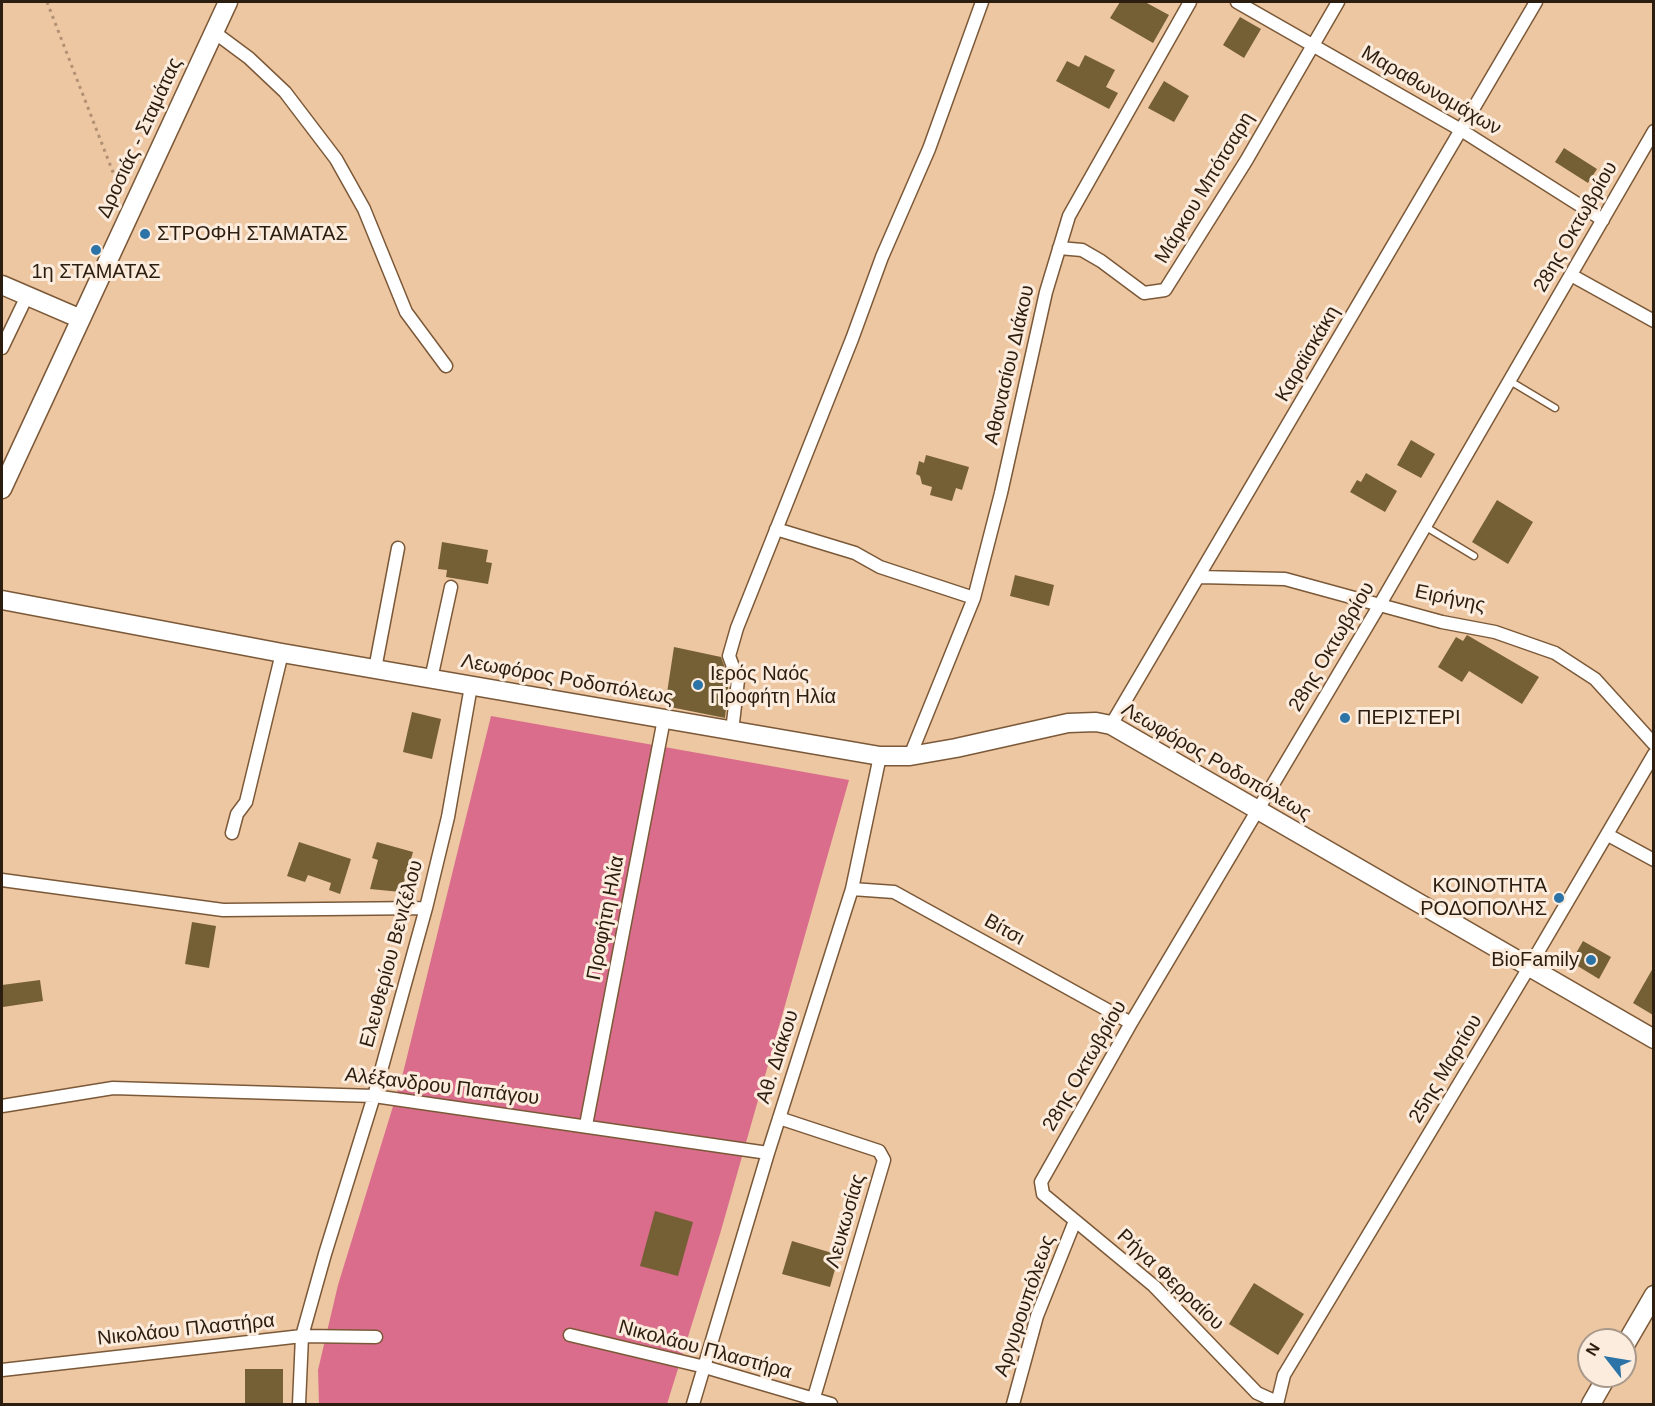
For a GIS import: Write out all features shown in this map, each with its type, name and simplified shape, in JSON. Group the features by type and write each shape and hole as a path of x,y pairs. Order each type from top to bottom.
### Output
{"street":[{"name":"Δροσιάς - Σταμάτας","path":"2,489 228,2"},
{"path":"732,731 738,680 729,656 749,594 852,339 882,257 929,149 982,2"},
{"name":"Αθανασίου Διάκου","path":"910,756 974,598 1001,493 1046,292 1069,216 1190,2"},
{"name":"Μαραθωνομάχων","path":"1237,2 1461,130 1603,220"},
{"name":"Μάρκου Μπότσαρη","path":"1059,248 1082,250 1144,293 1165,290 1246,161 1338,2"},
{"name":"Καραϊσκάκη","path":"1111,725 1536,2"},
{"path":"214,32 249,58 285,92 336,159 364,209 406,312 446,366"},
{"name":"28ης Οκτωβρίου","path":"1041,1182 1131,1023 1426,527 1653,131"},
{"path":"1571,275 1653,321"},
{"path":"2,285 81,319"},
{"path":"2,348 27,296"},
{"path":"776,529 855,553 880,567 974,598"},
{"path":"375,669 398,548"},
{"name":"Ειρήνης","path":"1200,577 1285,579 1379,606 1495,632 1555,653 1595,680 1653,744"},
{"path":"431,679 451,587"},
{"name":"Λεωφόρος Ροδοπόλεως","path":"2,600 282,653 880,756 910,756 1068,723 1096,722 1111,725 1528,969 1653,1039"},
{"path":"232,833 237,814 246,802 282,653"},
{"name":"Ελευθερίου Βενιζέλου","path":"299,1404 302,1336 324,1254 374,1095 426,908 448,817 471,686"},
{"name":"Προφήτη Ηλία","path":"586,1125 664,719"},
{"name":"25ης Μαρτίου","path":"1277,1403 1284,1375 1608,835 1653,754"},
{"name":"Αθ. Διάκου","path":"693,1404 768,1153 852,889 880,756"},
{"path":"1608,835 1653,860"},
{"path":"2,880 223,910 426,908"},
{"name":"Βίτσι","path":"852,889 894,892 1131,1023"},
{"name":"Αλέξανδρου Παπάγου","path":"2,1106 113,1088 374,1095 768,1153"},
{"name":"Λευκωσίας","path":"779,1118 879,1151 884,1160 813,1402"},
{"name":"Ρήγα Φερραίου","path":"1041,1182 1043,1194 1154,1286 1257,1393 1277,1403"},
{"name":"Αργυρουπόλεως","path":"1013,1404 1037,1316 1076,1221"},
{"path":"1634,1328 1653,1294"},
{"name":"Νικολάου Πλαστήρα","path":"570,1335 705,1367 813,1402 831,1404"},
{"name":"Νικολάου Πλαστήρα","path":"2,1370 302,1336 376,1336"},
{"path":"1591,1404 1600,1388"}],"lane":[{"path":"1510,381 1555,408"},
{"path":"1426,527 1474,556"}],"path":[{"path":"47,2 130,214"}],"shaded area":[{"path":"491,716 849,780 720,1234 667,1404 319,1404 318,1370 338,1285 402,1077"}],"building":[{"path":"1120,2 1145,2 1169,15 1153,43 1110,18"},
{"path":"1240,17 1261,29 1244,58 1223,45"},
{"path":"1085,55 1115,70 1106,87 1118,93 1109,109 1056,81 1067,61 1079,67"},
{"path":"1164,81 1189,96 1174,122 1148,108"},
{"path":"1564,148 1597,169 1588,183 1555,162"},
{"path":"1411,440 1435,454 1421,478 1397,465"},
{"path":"926,455 969,467 962,490 956,488 952,501 930,495 932,487 922,484 920,476 916,474 919,461 924,463"},
{"path":"1366,473 1397,491 1385,512 1350,492 1357,480 1361,482"},
{"path":"1497,500 1533,522 1508,564 1472,542"},
{"path":"442,542 488,550 486,562 492,563 488,584 446,577 447,570 438,569"},
{"path":"1015,575 1054,585 1049,606 1010,596"},
{"path":"1467,635 1539,677 1522,704 1469,671 1462,682 1438,667 1456,637 1463,641"},
{"name":"Ιερός Ναός Προφήτη Ηλία","path":"674,647 721,657 729,679 725,718 665,706"},
{"path":"412,712 441,719 432,759 403,752"},
{"path":"299,842 351,859 340,894 329,890 331,883 308,875 305,882 287,876"},
{"path":"377,842 413,852 401,892 370,889 378,860 372,858"},
{"path":"192,922 216,926 209,968 185,964"},
{"name":"BioFamily","path":"1583,941 1611,957 1599,979 1571,962"},
{"path":"1653,968 1653,1015 1633,1003"},
{"path":"40,980 43,1001 3,1007 2,985"},
{"path":"655,1211 693,1222 678,1276 640,1266"},
{"path":"792,1241 839,1255 830,1287 782,1274"},
{"path":"1254,1283 1304,1314 1278,1355 1229,1324"},
{"path":"245,1369 283,1369 283,1404 245,1404"}],"place":[{"name":"ΣΤΡΟΦΗ ΣΤΑΜΑΤΑΣ","path":"145,234"},
{"name":"1η ΣΤΑΜΑΤΑΣ","path":"96,250"},
{"name":"Ιερός Ναός Προφήτη Ηλία","path":"698,685"},
{"name":"ΠΕΡΙΣΤΕΡΙ","path":"1345,718"},
{"name":"ΚΟΙΝΟΤΗΤΑ ΡΟΔΟΠΟΛΗΣ","path":"1559,898"},
{"name":"BioFamily","path":"1591,960"}]}
